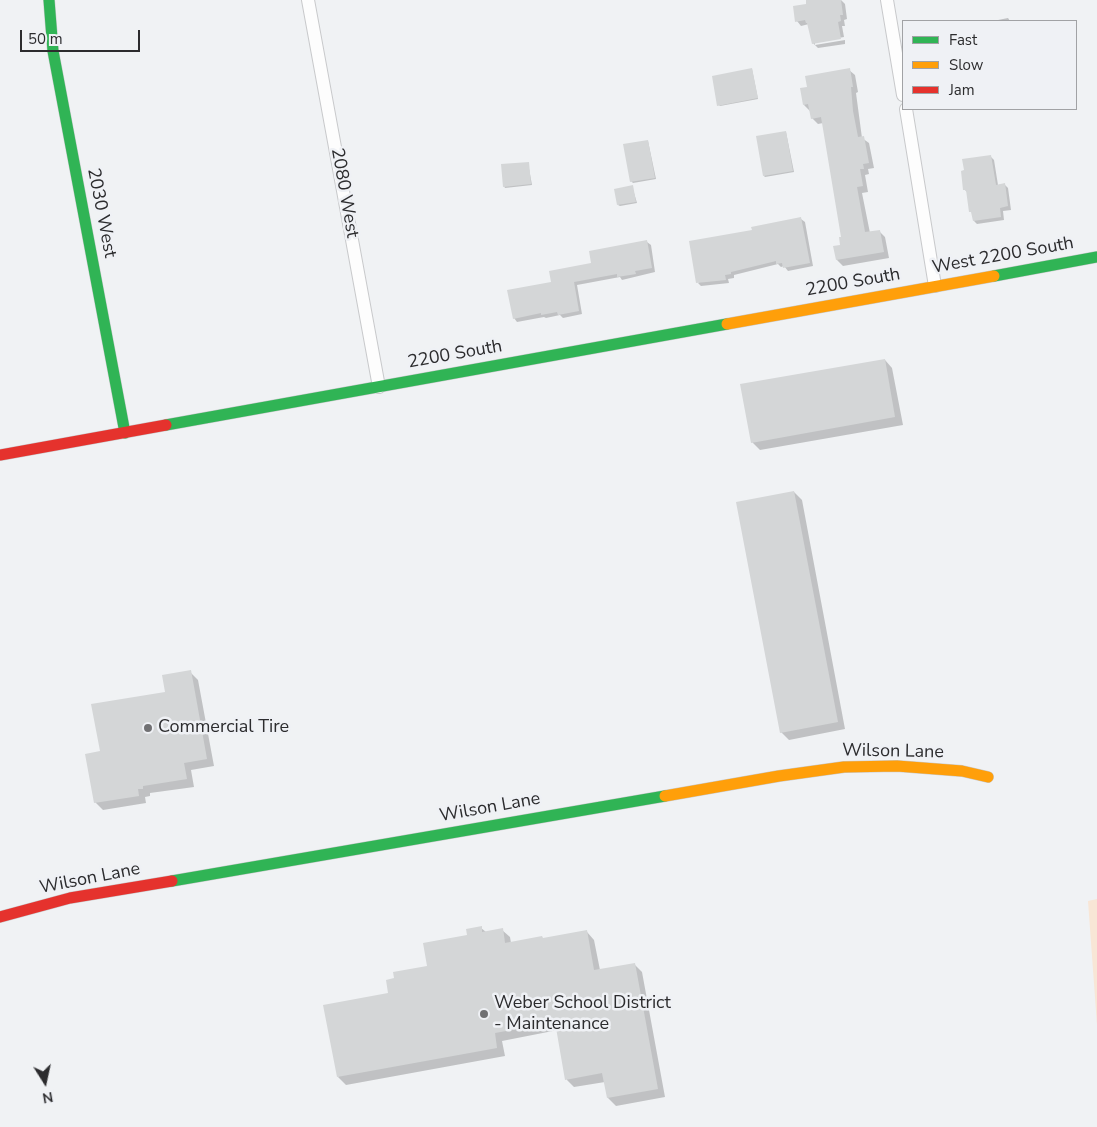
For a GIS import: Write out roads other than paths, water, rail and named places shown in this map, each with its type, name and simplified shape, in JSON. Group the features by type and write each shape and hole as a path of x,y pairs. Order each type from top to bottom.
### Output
{"street":[{"name":"2030 West","path":"49,0 53,51 125,433"},
{"name":"2080 West","path":"308,0 379,387"},
{"path":"887,0 902,89"},
{"path":"906,110 936,286"},
{"name":"West 2200 South","path":"916,289 1097,257"},
{"name":"2200 South","path":"0,455 916,289"},
{"name":"Wilson Lane","path":"0,917 51,903 95,894 779,776 844,767 897,766 962,771 988,777"}],"place":[{"name":"Commercial Tire","path":"148,728"},
{"name":"Weber School District - Maintenance","path":"484,1014"}]}
